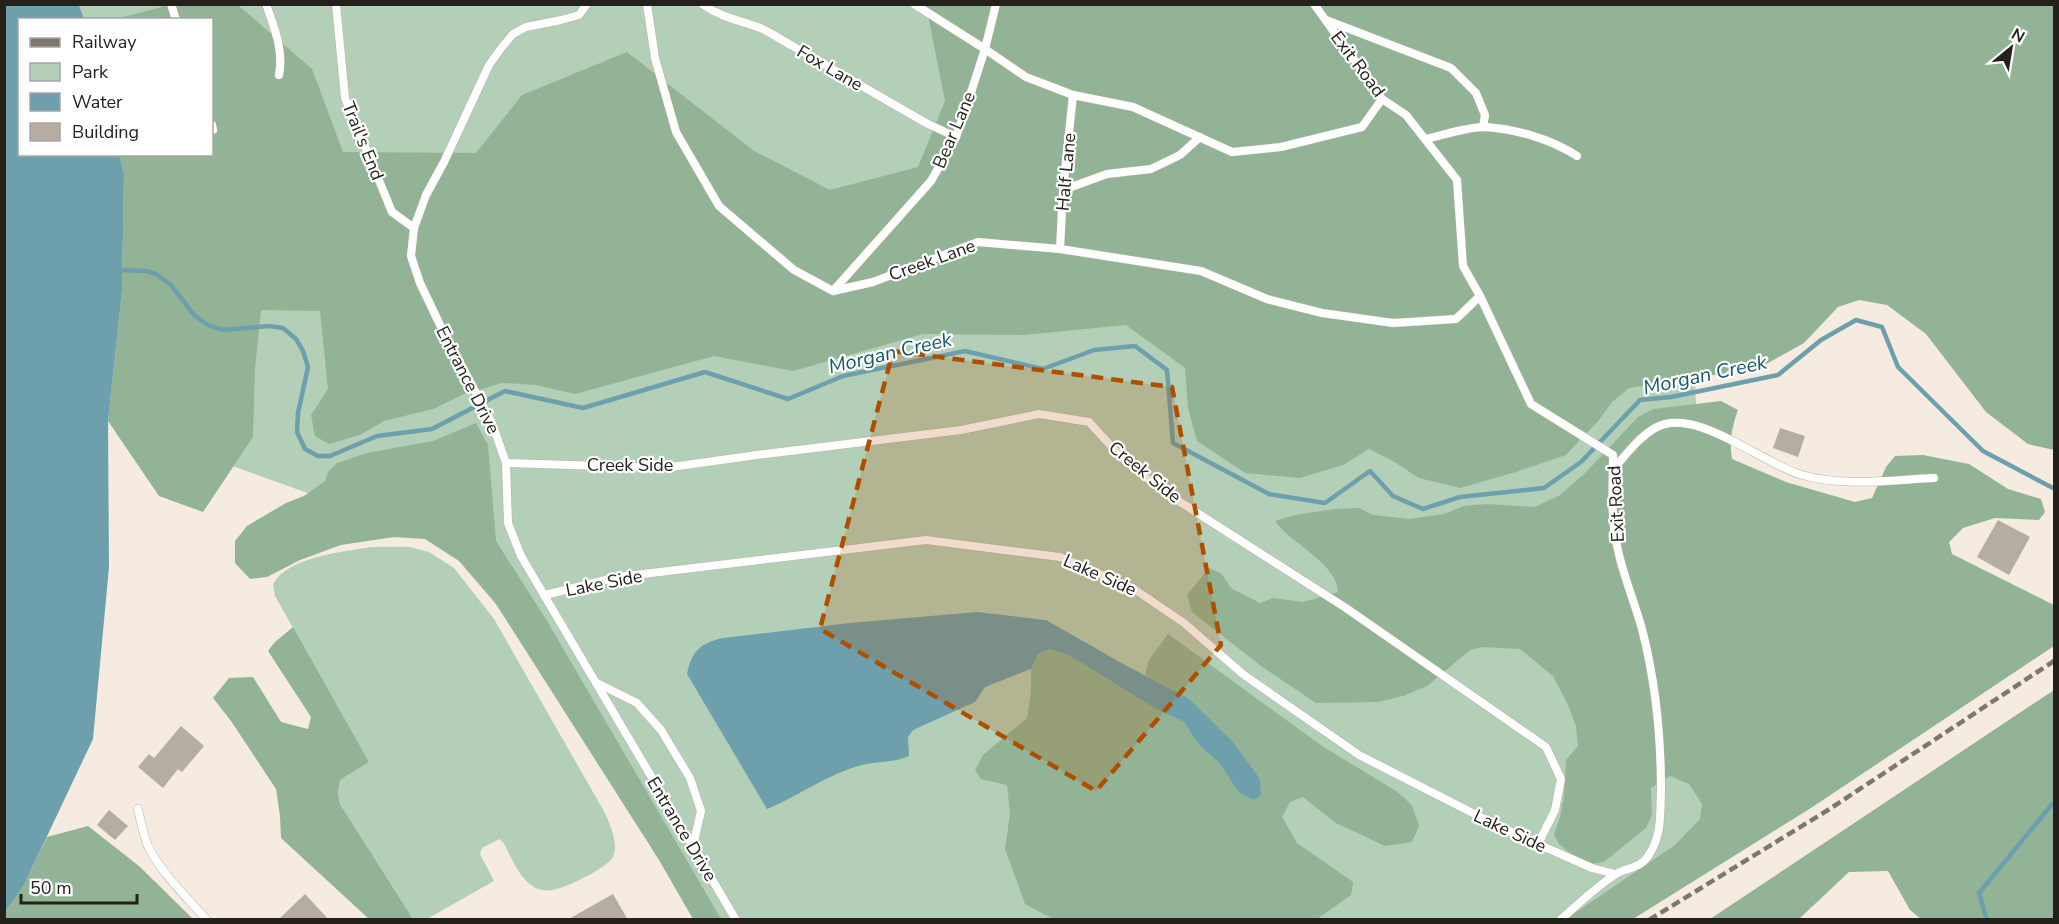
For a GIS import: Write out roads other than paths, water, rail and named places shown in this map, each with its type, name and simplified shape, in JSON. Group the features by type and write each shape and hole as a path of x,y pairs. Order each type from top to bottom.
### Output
{"lane":[{"path":"266,4 278,40 281,63 279,75"},
{"name":"Trail's End","path":"336,4 345,98 392,212 414,228"},
{"name":"Entrance Drive","path":"587,4 579,15 561,21 526,27 513,34 489,65 444,162 426,195 414,228 411,256 420,283 492,423 506,463 508,523 521,556 736,920"},
{"path":"647,4 655,58 676,132 719,206 794,270 833,291"},
{"name":"Fox Lane","path":"702,4 711,11 740,23 760,28 916,117 956,136"},
{"path":"915,4 1026,77 1073,95 1133,107 1232,152 1281,147 1362,127 1383,99"},
{"name":"Bear Lane","path":"833,291 931,181 956,136 985,49 996,4"},
{"name":"Exit Road","path":"1314,4 1383,99 1406,115 1456,180 1463,266 1531,404 1613,455 1612,502 1617,548 1643,632 1658,710 1661,759 1660,822 1657,839 1644,862 1635,868 1615,874 1560,920"},
{"path":"1324,19 1452,68 1476,93 1485,115 1483,127"},
{"name":"Half Lane","path":"1060,249 1063,190 1073,95"},
{"path":"1425,139 1483,127 1515,132 1560,145 1578,156"},
{"path":"1063,190 1107,174 1151,169 1180,155 1200,137"},
{"name":"Creek Lane","path":"833,291 873,282 978,242 1060,249 1201,271 1267,299 1322,313 1393,323 1456,319 1480,297"},
{"name":"Creek Side","path":"506,463 664,468 962,430 1039,414 1089,422 1123,459 1162,490 1346,608 1546,747 1561,779 1555,810 1538,844"},
{"path":"1613,469 1653,429 1665,423 1677,421 1729,438 1800,475 1831,482 1934,478"},
{"name":"Lake Side","path":"545,595 618,578 926,540 1060,557 1134,589 1184,623 1244,675 1359,755 1502,828 1592,868 1615,874"},
{"path":"596,682 637,703 662,730 690,778 701,812 693,846"},
{"path":"138,809 149,848 179,890 207,920"}],"water":[{"path":"5,4 79,5 84,18 18,18 18,156 119,156 124,174 122,291 108,421 109,567 93,739 23,887 5,912"},
{"path":"977,612 1046,620 1188,698 1232,741 1260,779 1261,795 1254,800 1239,793 1220,764 1198,744 1184,722 1156,709 1070,656 1050,649 1038,654 1031,669 985,687 975,702 913,730 908,737 909,756 850,769 767,809 687,674 698,649 708,642 723,638 850,623"}],"waterway":[{"name":"Morgan Creek","path":"117,270 147,271 156,274 171,285 194,315 208,325 223,330 269,326 283,328 296,339 308,367 298,413 297,432 305,449 318,456 330,456 377,436 432,429 505,391 583,408 705,372 788,399 843,376 965,351 1043,369 1094,350 1135,346 1167,370 1173,443 1269,494 1325,503 1370,471 1393,496 1423,509 1460,497 1544,488 1581,462 1640,400 1671,397 1778,375 1821,340 1856,320 1882,327 1898,367 1983,451 2054,488"},
{"name":"Morgan Creek","path":"1987,920 1979,893 2054,802"}],"railway":[{"path":"1649,920 1828,810 2054,661"}]}
